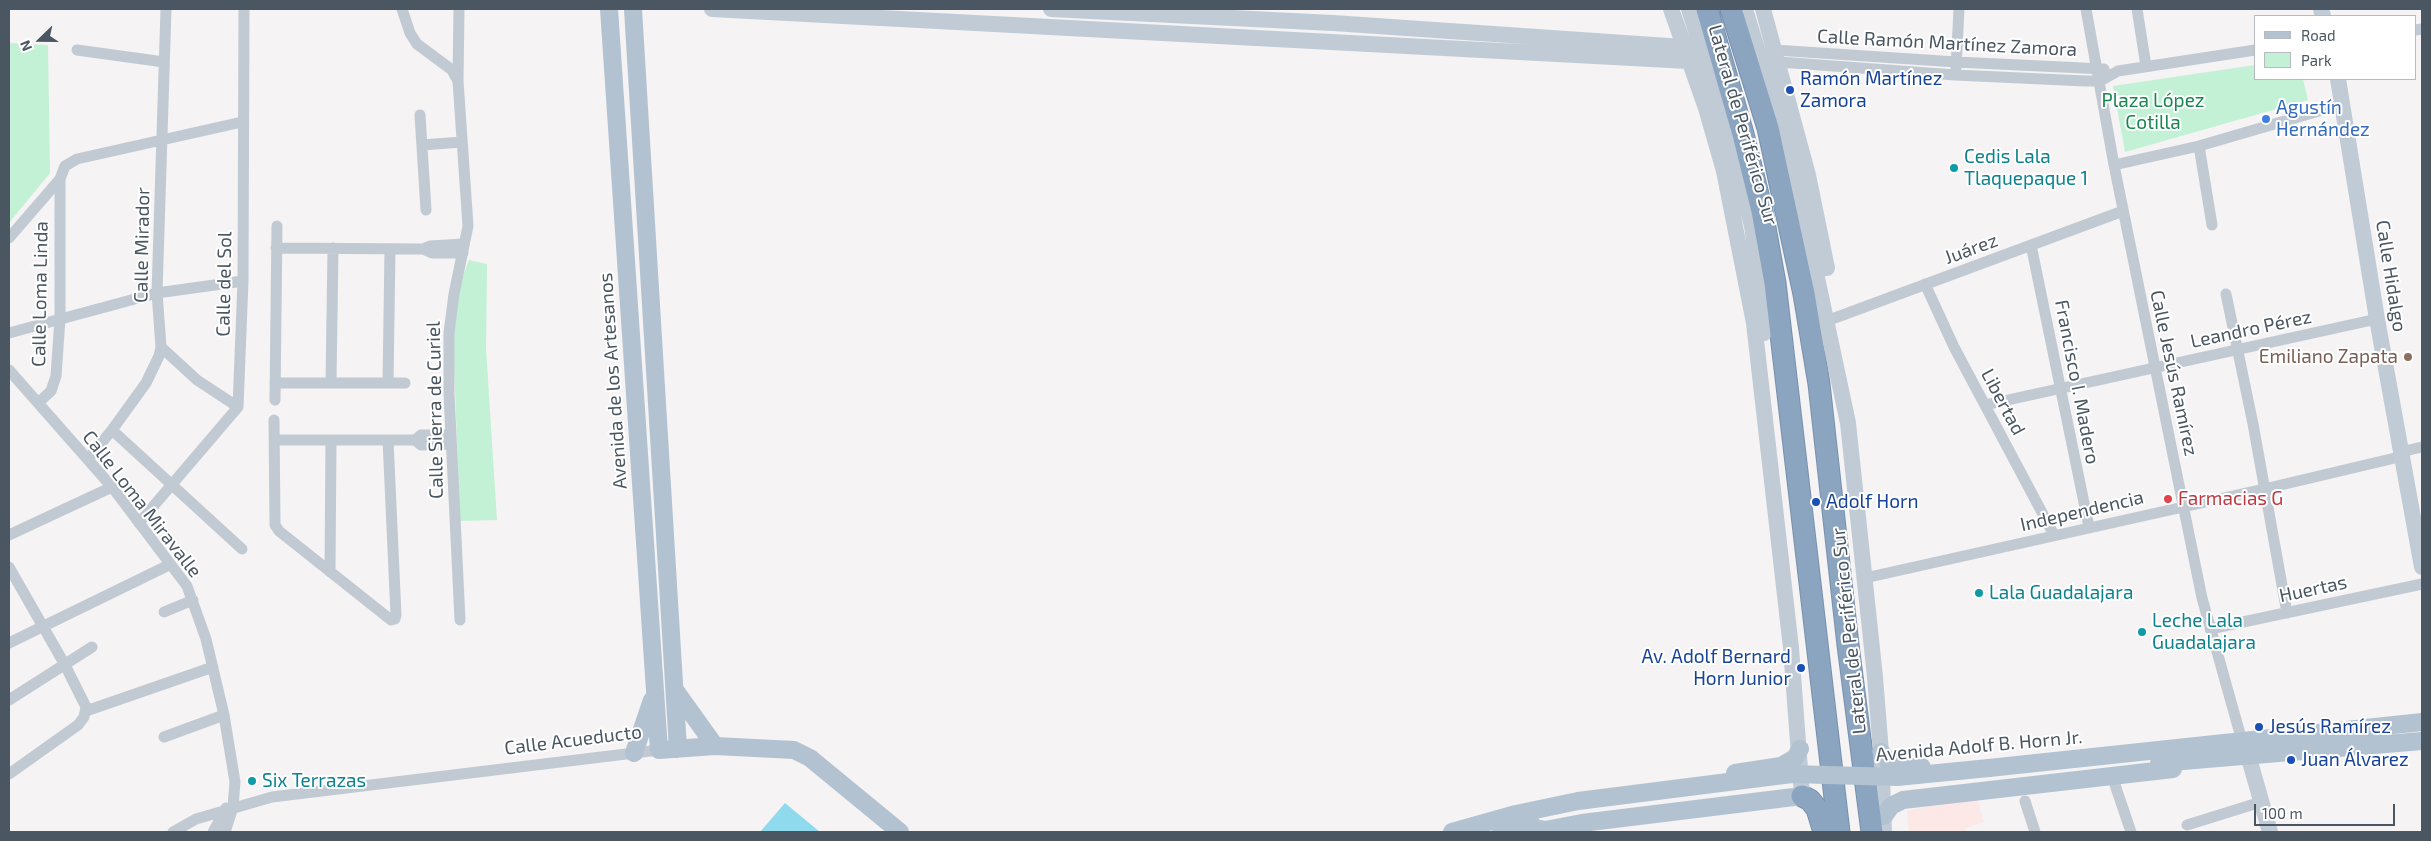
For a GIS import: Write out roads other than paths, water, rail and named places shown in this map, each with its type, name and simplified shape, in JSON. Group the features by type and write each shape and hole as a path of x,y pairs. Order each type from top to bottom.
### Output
{"highway":[{"path":"1707,9 1741,126 1762,210 1775,283 1839,832"},
{"path":"1731,9 1768,128 1802,285 1819,384 1848,645 1880,827"},
{"path":"1768,128 1770,52"},
{"path":"1764,312 1796,460"},
{"path":"1802,796 1810,800 1817,809 1824,832"}],"main road":[{"name":"Avenida de los Artesanos","path":"609,9 659,750"},
{"path":"633,9 678,749"},
{"path":"637,435 658,433"},
{"path":"646,549 665,550"},
{"path":"634,753 655,690"},
{"path":"675,690 715,746"},
{"name":"Avenida Adolf B. Horn Jr.","path":"1452,832 1753,784 1914,788 1985,770 2243,746 2422,722"},
{"name":"Avenida Adolf B. Horn Jr.","path":"1985,770 2214,758 2243,746 2422,740"},
{"name":"Calle Acueducto","path":"659,750 715,746 794,750 810,758 900,832"},
{"path":"1800,750 1789,762 1772,767 1538,801 1518,820 1545,830 1582,823 1776,797 1802,796"},
{"path":"1881,752 1890,764 1896,768 1928,767 1985,770 1977,792"},
{"path":"1880,827 1891,806 1896,802 2184,768 2204,764 2214,758"},
{"path":"1772,767 1780,782 1776,797"},
{"path":"1928,767 1920,772 1916,782 1920,791 1932,797"},
{"name":"Avenida Adolf B. Horn Jr.","path":"1501,832 1518,820"}],"street":[{"name":"Calle Mirador","path":"88,459 112,430 146,382 155,366 161,347 158,293 166,9"},
{"name":"Calle del Sol","path":"238,407 243,281 242,122 244,9"},
{"path":"402,9 410,33 417,44 452,70 458,81"},
{"name":"Calle Sierra de Curiel","path":"459,9 458,81 468,226 454,294 449,333 451,439 460,620"},
{"path":"712,9 1686,54"},
{"path":"1051,9 1333,23 1686,54"},
{"path":"1671,9 1706,108 1724,171 1754,323 1763,387 1791,648 1802,796"},
{"name":"Lateral de Periférico Sur","path":"1689,9 1743,187 1752,226 1764,312 1763,387"},
{"name":"Lateral de Periférico Sur","path":"1746,9 1770,52 1848,423 1881,752 1880,827"},
{"path":"1763,9 1770,52 1820,229 1835,357"},
{"path":"1955,75 1959,9"},
{"name":"Calle Jesús Ramírez","path":"2086,9 2114,165 2183,506 2210,629 2243,746"},
{"path":"2137,9 2146,66"},
{"path":"77,50 164,62"},
{"name":"Calle Ramón Martínez Zamora","path":"1770,52 2098,68 2118,71 2254,50"},
{"name":"Calle Ramón Martínez Zamora","path":"1770,52 1955,75 2100,81 2118,71"},
{"path":"2020,78 2021,65"},
{"name":"Calle Hidalgo","path":"2338,80 2377,318 2422,567"},
{"path":"2114,165 2199,146 2343,104"},
{"path":"420,115 426,210"},
{"path":"9,238 60,179 65,166 77,159 242,122"},
{"path":"422,145 462,142"},
{"path":"2199,146 2212,226"},
{"name":"Calle Loma Linda","path":"38,403 51,391 54,384 60,319 60,179"},
{"name":"Juárez","path":"1832,319 2123,211"},
{"path":"275,400 277,226"},
{"name":"Francisco I. Madero","path":"2031,245 2089,527"},
{"path":"276,248 423,249 432,253 464,248"},
{"path":"332,383 333,248"},
{"path":"388,383 390,249"},
{"path":"9,333 158,293 243,281"},
{"name":"Libertad","path":"1925,284 1954,346 2054,535"},
{"path":"2226,294 2287,613"},
{"name":"Leandro Pérez","path":"1985,405 2377,318"},
{"path":"139,522 173,486 238,407 197,380 161,347"},
{"name":"Calle Loma Miravalle","path":"11,377 38,403 112,487 182,580 193,600 204,632 224,715 235,782 231,804"},
{"path":"275,383 405,383"},
{"path":"274,420 275,525 279,531 391,620 395,619 388,440"},
{"path":"112,430 242,549"},
{"path":"274,440 415,440 421,445 451,439"},
{"path":"330,572 331,440"},
{"name":"Independencia","path":"1865,578 2264,489 2395,458 2422,447"},
{"path":"9,535 112,487"},
{"path":"9,643 169,565"},
{"path":"9,567 65,665 85,703 86,711 78,725 9,774"},
{"name":"Huertas","path":"2210,629 2422,584"},
{"path":"164,612 193,600"},
{"path":"9,700 92,647"},
{"path":"86,711 212,667"},
{"path":"164,737 224,715"},
{"path":"2243,746 2270,832"},
{"name":"Calle Acueducto","path":"173,832 196,819 231,804 272,797 659,750"},
{"path":"2112,776 2131,832"},
{"path":"2025,801 2035,832"},
{"path":"2187,826 2260,802"},
{"path":"213,832 231,804"},
{"path":"225,832 231,804"}],"water":[{"path":"785,803 820,832 760,832"}],"place":[{"name":"Ramón Martínez Zamora","path":"1790,90"},
{"name":"Agustín Hernández","path":"2266,119"},
{"name":"Cedis Lala Tlaquepaque 1","path":"1954,168"},
{"name":"Emiliano Zapata","path":"2408,357"},
{"name":"Farmacias G","path":"2168,499"},
{"name":"Adolf Horn","path":"1816,502"},
{"name":"Lala Guadalajara","path":"1979,593"},
{"name":"Leche Lala Guadalajara","path":"2142,632"},
{"name":"Av. Adolf Bernard Horn Junior","path":"1801,668"},
{"name":"Jesús Ramírez","path":"2259,727"},
{"name":"Juan Álvarez","path":"2291,760"},
{"name":"Six Terrazas","path":"252,781"}],"park label":[{"name":"Plaza López Cotilla","path":"2153,112"}]}
